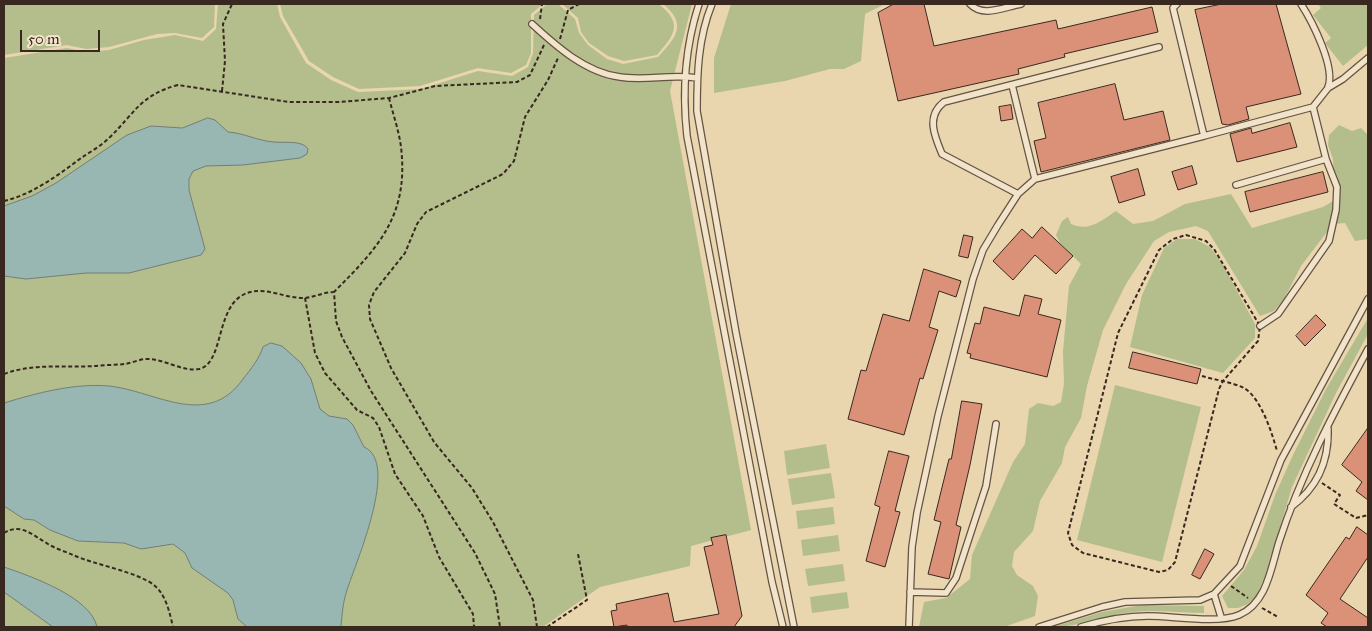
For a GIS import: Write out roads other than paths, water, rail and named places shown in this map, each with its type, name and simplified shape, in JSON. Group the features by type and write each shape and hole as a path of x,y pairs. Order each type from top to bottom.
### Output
{"lane":[{"path":"699,4 688,46 685,76 684,112 687,136 772,582 783,627"},
{"path":"712,4 700,44 696,78 697,111 779,558 794,627"},
{"path":"970,4 976,11 984,12 1020,4"},
{"path":"1177,4 1173,8 1204,136"},
{"path":"909,627 912,548 917,513 938,416 973,279 983,250 1018,194 1035,179 1313,107 1328,88 1331,80 1313,22 1301,4"},
{"path":"535,27 561,50 598,71 620,78 685,76 696,78"},
{"path":"1018,194 942,154 935,136 932,119 937,108 944,102 1159,47"},
{"path":"1328,88 1343,79 1368,58"},
{"path":"1012,85 1035,179"},
{"path":"1260,326 1278,314 1329,241 1336,210 1337,187 1326,159 1313,107"},
{"path":"1236,184 1326,159"},
{"path":"1039,627 1102,607 1125,602 1200,600 1214,594 1240,566 1280,460 1368,299"},
{"path":"1082,627 1125,616 1193,619 1238,616 1256,604 1266,584 1291,507 1328,427 1368,350"},
{"path":"910,592 946,593 956,578 986,486 996,424"},
{"path":"1291,507 1317,480 1326,455 1328,427"},
{"path":"1214,594 1221,617"}],"water":[{"path":"208,118 215,120 228,132 268,141 302,144 308,149 307,154 300,158 243,165 206,166 193,171 189,179 189,190 205,249 201,255 129,273 86,273 26,279 4,276 4,206 32,196 56,183 127,135 151,126 182,128"},
{"path":"271,343 282,346 301,363 311,379 320,409 329,416 347,419 353,425 364,447 374,456 378,472 377,491 372,514 346,595 341,627 247,627 238,619 233,600 228,593 192,568 185,553 173,544 141,549 124,543 78,541 50,530 34,520 24,519 4,506 4,403 69,387 96,385 127,389 180,403 197,405 213,402 229,394 252,368 263,347"},
{"path":"4,567 43,582 72,597 84,606 92,616 97,627 53,627 4,592"}]}
